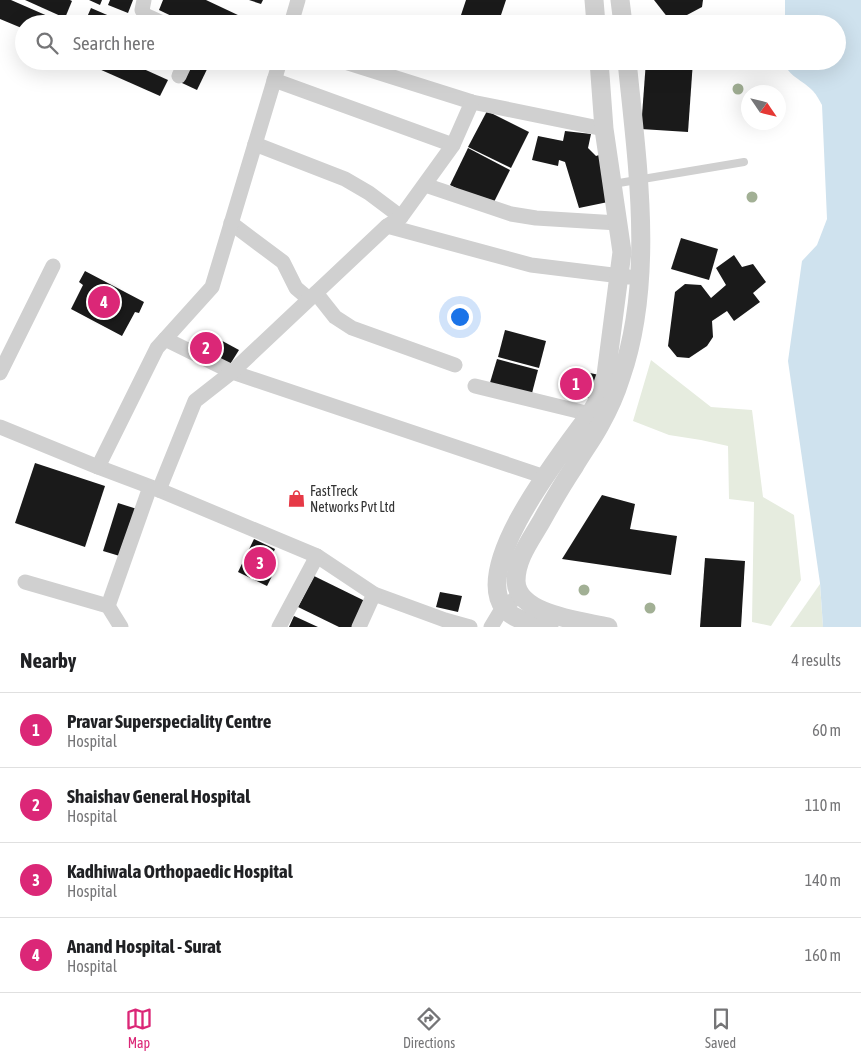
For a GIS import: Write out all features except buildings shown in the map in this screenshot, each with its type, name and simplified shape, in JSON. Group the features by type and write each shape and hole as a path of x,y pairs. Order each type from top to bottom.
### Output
{"street":[{"path":"144,0 142,10 145,15"},
{"path":"294,15 298,0"},
{"path":"594,0 595,15"},
{"path":"620,0 622,15"},
{"path":"179,76 182,70"},
{"path":"98,468 157,348 212,287 277,70"},
{"path":"371,70 472,102 604,129"},
{"path":"549,627 520,619 503,607 496,592 497,580 506,546 517,521 545,477 590,414 596,404 606,375 622,252 604,129 599,70"},
{"path":"608,627 540,610 528,604 521,596 516,582 520,557 563,483 600,425 621,377 635,325 639,278 638,180 627,70"},
{"path":"274,80 453,145"},
{"path":"108,606 155,489 195,401 232,372 387,226 401,217 453,145 472,102"},
{"path":"255,144 345,179 369,193 401,217"},
{"path":"425,185 511,214 536,218 618,223"},
{"path":"231,223 283,262 296,288 312,296 352,328 455,365"},
{"path":"387,226 531,265 639,278"},
{"path":"0,373 52,266"},
{"path":"165,339 232,372 545,477"},
{"path":"475,386 590,414"},
{"path":"0,427 317,556 374,594 443,624 470,627"},
{"path":"279,627 317,556"},
{"path":"24,582 108,606 119,626"},
{"path":"359,627 374,594"},
{"path":"491,627 503,607 521,596"}],"lane":[{"path":"613,184 744,162"}],"shaded area":[{"path":"651,360 711,407 752,410 763,497 794,515 801,580 771,626 752,622 754,502 729,499 728,446 669,435 633,421"},
{"path":"820,584 823,627 790,627"}],"water":[{"path":"785,0 861,0 861,627 823,627 820,583 788,361 802,261 817,245 827,219 822,105 813,91 788,70 846,70 846,15 785,15"}],"place":[{"name":"Anand Hospital - Surat","path":"104,302"},
{"name":"Shaishav General Hospital","path":"206,348"},
{"name":"Pravar Superspeciality Centre","path":"576,384"},
{"name":"FastTreck Networks Pvt Ltd","path":"296,499"},
{"name":"Kadhiwala Orthopaedic Hospital","path":"260,563"}]}
